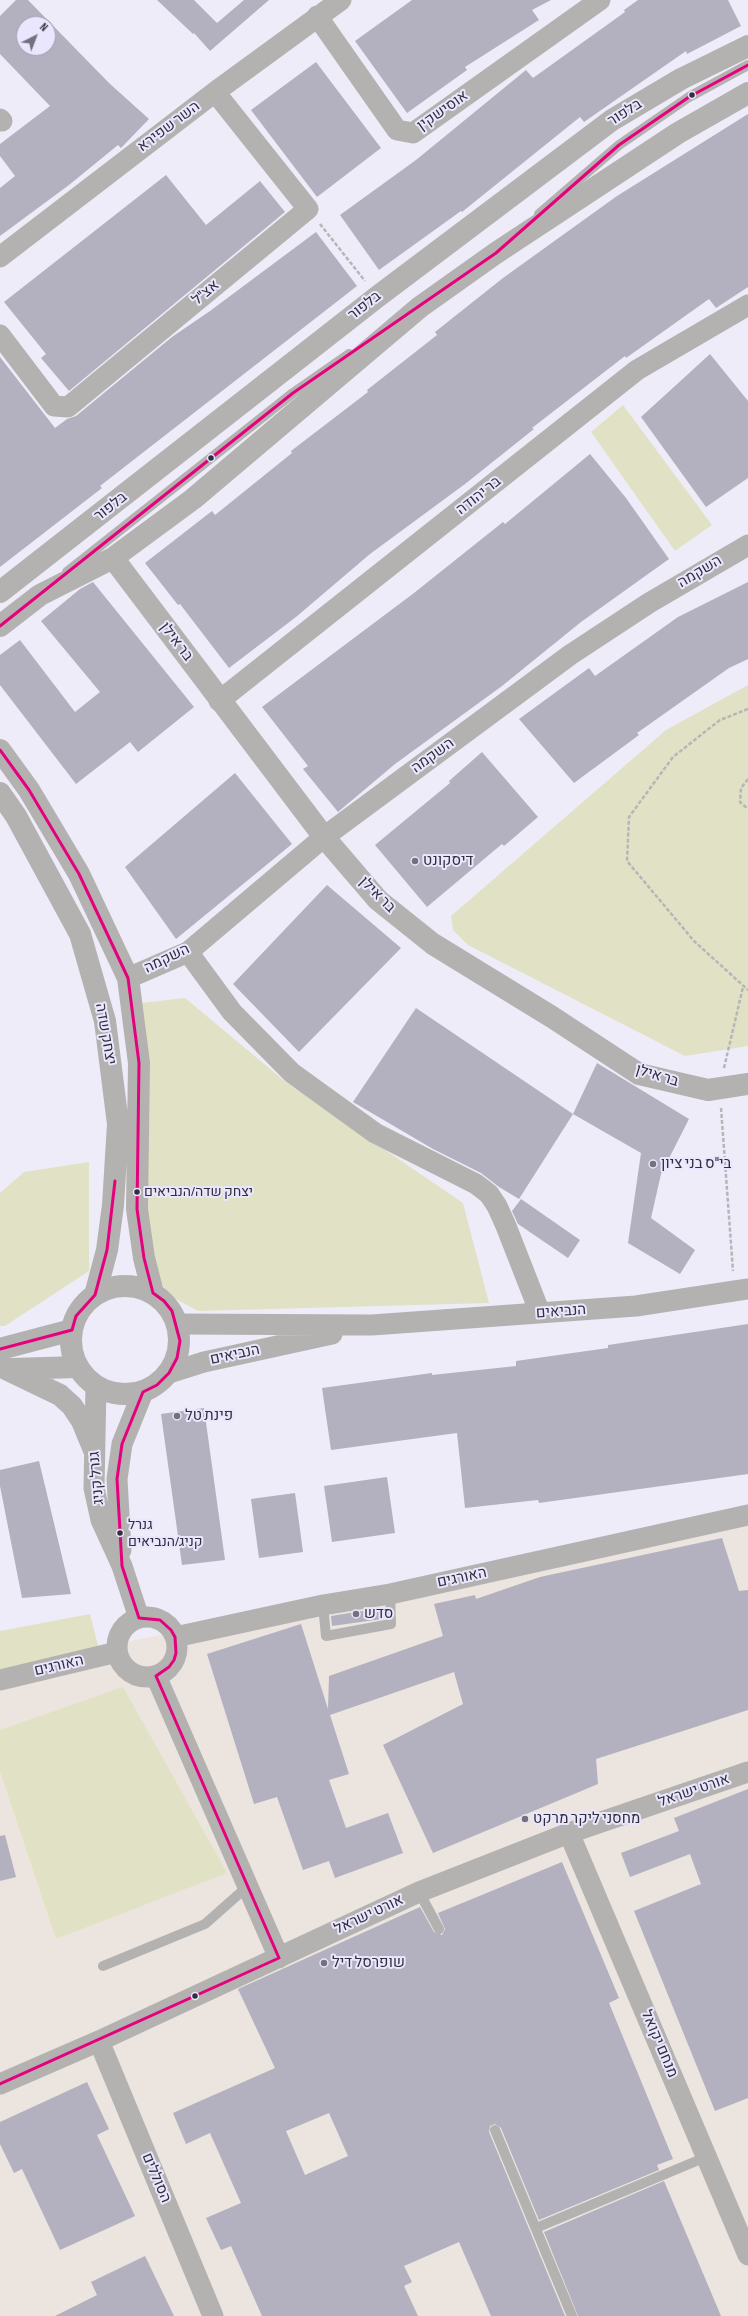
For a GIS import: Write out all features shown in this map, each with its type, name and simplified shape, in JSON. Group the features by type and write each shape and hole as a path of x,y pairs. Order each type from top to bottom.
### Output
{"street":[{"name":"השר שפירא","path":"0,257 215,92 317,16 341,0"},
{"name":"אוסישקין","path":"317,16 397,130 413,133 600,0"},
{"name":"בלפור","path":"0,592 377,297 612,120 681,79 748,46"},
{"path":"215,92 308,209"},
{"path":"0,626 40,595 113,558 225,473 420,307 496,253 678,133 748,93"},
{"name":"אצ\"ל","path":"0,335 54,406 68,408 308,209"},
{"name":"בר יהודה","path":"219,701 637,370 748,305"},
{"name":"השקמה","path":"128,978 188,952 324,837 570,655 649,603 748,545"},
{"name":"בר אילן","path":"113,558 219,701 324,837 378,900 433,944 552,1017 639,1074 708,1090 748,1084"},
{"name":"יצחק שדה","path":"0,750 29,790 80,874 128,978 139,1063 137,1209 144,1258 153,1293"},
{"name":"יצחק שדה","path":"0,793 16,816 80,934 105,1020 118,1124 113,1205 107,1250 95,1295"},
{"path":"188,952 232,1012 292,1073 375,1133 476,1184 489,1194 497,1206 506,1226 540,1313"},
{"path":"123,1286 138,1287 153,1293 164,1301 177,1324 180,1341 178,1352 169,1373 157,1385 143,1392 127,1395 111,1393 96,1386 78,1367 72,1349 72,1330 76,1316 84,1305 95,1295 107,1289 123,1286"},
{"name":"הנביאים","path":"177,1324 372,1325 636,1306 741,1290"},
{"name":"הנביאים","path":"169,1373 204,1362 372,1325"},
{"path":"2,1363 72,1330"},
{"path":"2,1363 78,1367"},
{"path":"2,1363 60,1395 72,1406 82,1421 94,1450"},
{"name":"גנרל קניג","path":"96,1386 94,1488 101,1520 122,1566 139,1618"},
{"name":"גנרל קניג","path":"122,1566 117,1479 122,1444 143,1392"},
{"name":"האורגים","path":"175,1636 323,1605 390,1594 748,1515"},
{"path":"139,1618 153,1618 160,1620 175,1636 176,1649 174,1660 170,1667 156,1676 148,1677 131,1673 122,1663 117,1652 120,1635 124,1627 139,1618"},
{"name":"האורגים","path":"0,1680 117,1652"},
{"path":"156,1676 279,1958"},
{"name":"אורט ישראל","path":"0,2084 99,2041 419,1892 569,1833 748,1772"},
{"name":"מנחם יקואל","path":"569,1833 748,2255"},
{"name":"הסוללים","path":"99,2041 213,2316"}],"lane":[{"path":"681,79 745,66"},
{"path":"496,253 619,145 689,97 745,66"},
{"path":"40,595 91,552 293,393 420,307"},
{"path":"323,1605 326,1636 391,1624 390,1594"},
{"path":"103,1966 205,1924 248,1886"},
{"path":"419,1892 439,1929"},
{"path":"495,2130 572,2316"},
{"path":"536,2228 706,2157"}],"path":[{"path":"308,209 377,297"},
{"path":"748,709 720,720 673,757 629,817 627,861 694,941 748,990"},
{"path":"748,779 741,788 740,802 748,810"},
{"path":"741,1290 719,1088 743,987"}],"shaded area":[{"path":"748,1522 748,2316 0,2316 0,1666"}],"green space":[{"path":"623,405 712,525 675,551 591,432"},
{"path":"748,685 748,1046 685,1056 468,945 453,930 451,916 666,730"},
{"path":"185,998 287,1083 463,1203 489,1303 198,1311 172,1297 160,1282 146,1240 141,1003"},
{"path":"89,1162 89,1271 5,1326 0,1326 0,1193 24,1172"},
{"path":"90,1614 102,1661 0,1683 0,1631"},
{"path":"123,1687 227,1873 56,1939 0,1771 0,1730"}],"building":[{"path":"16,0 28,0 44,16 16,16 16,56 56,56 56,29 109,83 149,119 121,148 118,145 69,185 0,236 0,188 15,176 0,156 0,144 50,106 0,54 0,16"},
{"path":"157,0 194,0 217,23 244,0 269,0 210,51 194,33 193,34"},
{"path":"412,0 551,0 532,10 539,20 465,67 467,70 407,113 355,41"},
{"path":"638,0 728,0 741,26 687,54 686,51 584,122 580,117 462,212 461,211 379,270 340,215 416,160 526,70 533,78 625,12 624,10"},
{"path":"316,62 381,148 317,197 251,110"},
{"path":"748,114 748,287 716,308 709,299 626,358 625,356 532,428 534,429 465,484 370,554 296,617 229,668 180,604 178,605 145,563 212,511 215,515 292,453 291,451 368,392 367,390 437,335 435,332 503,278 617,196"},
{"path":"166,175 206,225 260,181 285,212 69,391 41,358 46,354 4,302"},
{"path":"316,232 357,286 100,486 102,488 0,567 0,357 55,428 67,419 76,416 172,337 210,311"},
{"path":"710,354 748,401 748,478 706,507 641,417"},
{"path":"590,454 626,498 669,559 581,622 502,686 395,764 338,812 303,769 308,766 262,707 414,593 503,522 505,524"},
{"path":"93,582 194,707 138,752 130,742 76,784 0,685 0,655 20,640 75,712 100,692 41,621 80,589"},
{"path":"748,582 748,659 729,668 637,733 639,735 574,783 519,719 589,668 595,676 678,617"},
{"path":"482,752 538,817 504,846 502,844 427,907 375,845 450,783 449,781"},
{"path":"235,773 292,844 176,939 125,867"},
{"path":"327,885 401,948 299,1052 233,984"},
{"path":"416,1008 573,1114 519,1199 499,1187 481,1173 433,1149 353,1102"},
{"name":"בי\"ס בני ציון","path":"597,1063 689,1119 661,1174 651,1218 695,1250 680,1274 628,1243 641,1153 573,1114"},
{"path":"521,1199 580,1240 568,1258 518,1224 512,1211"},
{"path":"748,1324 748,1474 539,1503 538,1500 465,1508 457,1433 331,1450 322,1388 432,1373 432,1375 516,1366 516,1361 608,1348 608,1345"},
{"path":"204,1408 225,1560 182,1565 161,1414"},
{"path":"39,1461 71,1594 22,1598 0,1486 0,1470"},
{"path":"387,1477 395,1533 332,1542 324,1486"},
{"path":"295,1493 303,1552 259,1558 251,1499"},
{"path":"722,1538 739,1591 748,1590 748,1710 596,1759 598,1784 433,1853 383,1745 463,1704 454,1672 330,1715 349,1774 329,1780 346,1828 388,1813 403,1853 335,1878 329,1861 303,1870 277,1797 254,1804 207,1654 301,1624 328,1709 329,1676 443,1636 434,1604 475,1595 476,1599 540,1577"},
{"path":"381,1608 382,1619 332,1626 331,1616"},
{"path":"748,1789 748,2098 715,2111 634,1911 701,1884 690,1854 630,1877 621,1853 679,1831 674,1818"},
{"path":"5,1835 16,1877 0,1881 0,1836"},
{"path":"562,1862 619,1998 609,2003 673,2159 657,2165 659,2170 539,2220 501,2128 495,2124 490,2126 489,2132 565,2316 491,2316 459,2242 404,2266 412,2282 404,2286 418,2316 262,2316 231,2246 221,2250 206,2218 241,2203 210,2133 186,2144 173,2113 275,2068 238,1989 420,1907 434,1932 442,1935 445,1929 438,1913","holes":["329,2113 348,2156 305,2175 286,2131"]},
{"path":"87,2082 109,2129 97,2135 135,2216 60,2250 22,2169 14,2173 0,2144 0,2122"},
{"path":"664,2181 721,2316 578,2316 544,2232"},
{"path":"145,2256 174,2316 55,2316 97,2295 91,2282"}],"transit line":[{"path":"0,626 293,393 496,253 619,145 689,97 748,65"},
{"path":"0,750 29,790 79,874 128,978 139,1063 137,1209 144,1258 153,1293 164,1301 172,1311 180,1341 177,1358 169,1373 157,1385 143,1392 122,1444 117,1479 122,1566 139,1618 160,1620 171,1630 175,1637 176,1653 174,1660 169,1667 156,1676 279,1958 0,2084"},
{"path":"0,1349 72,1330 76,1316 95,1295 107,1250 115,1181"}],"place":[{"name":"דיסקונט","path":"415,861"},
{"name":"בי\"ס בני ציון","path":"653,1164"},
{"name":"יצחק שדה/הנביאים","path":"137,1192"},
{"name":"פינת טל","path":"177,1416"},
{"name":"גנרל קניג/הנביאים","path":"120,1533"},
{"name":"סדש","path":"356,1614"},
{"name":"מחסני ליקר מרקט","path":"525,1819"},
{"name":"שופרסל דיל","path":"324,1963"}]}
